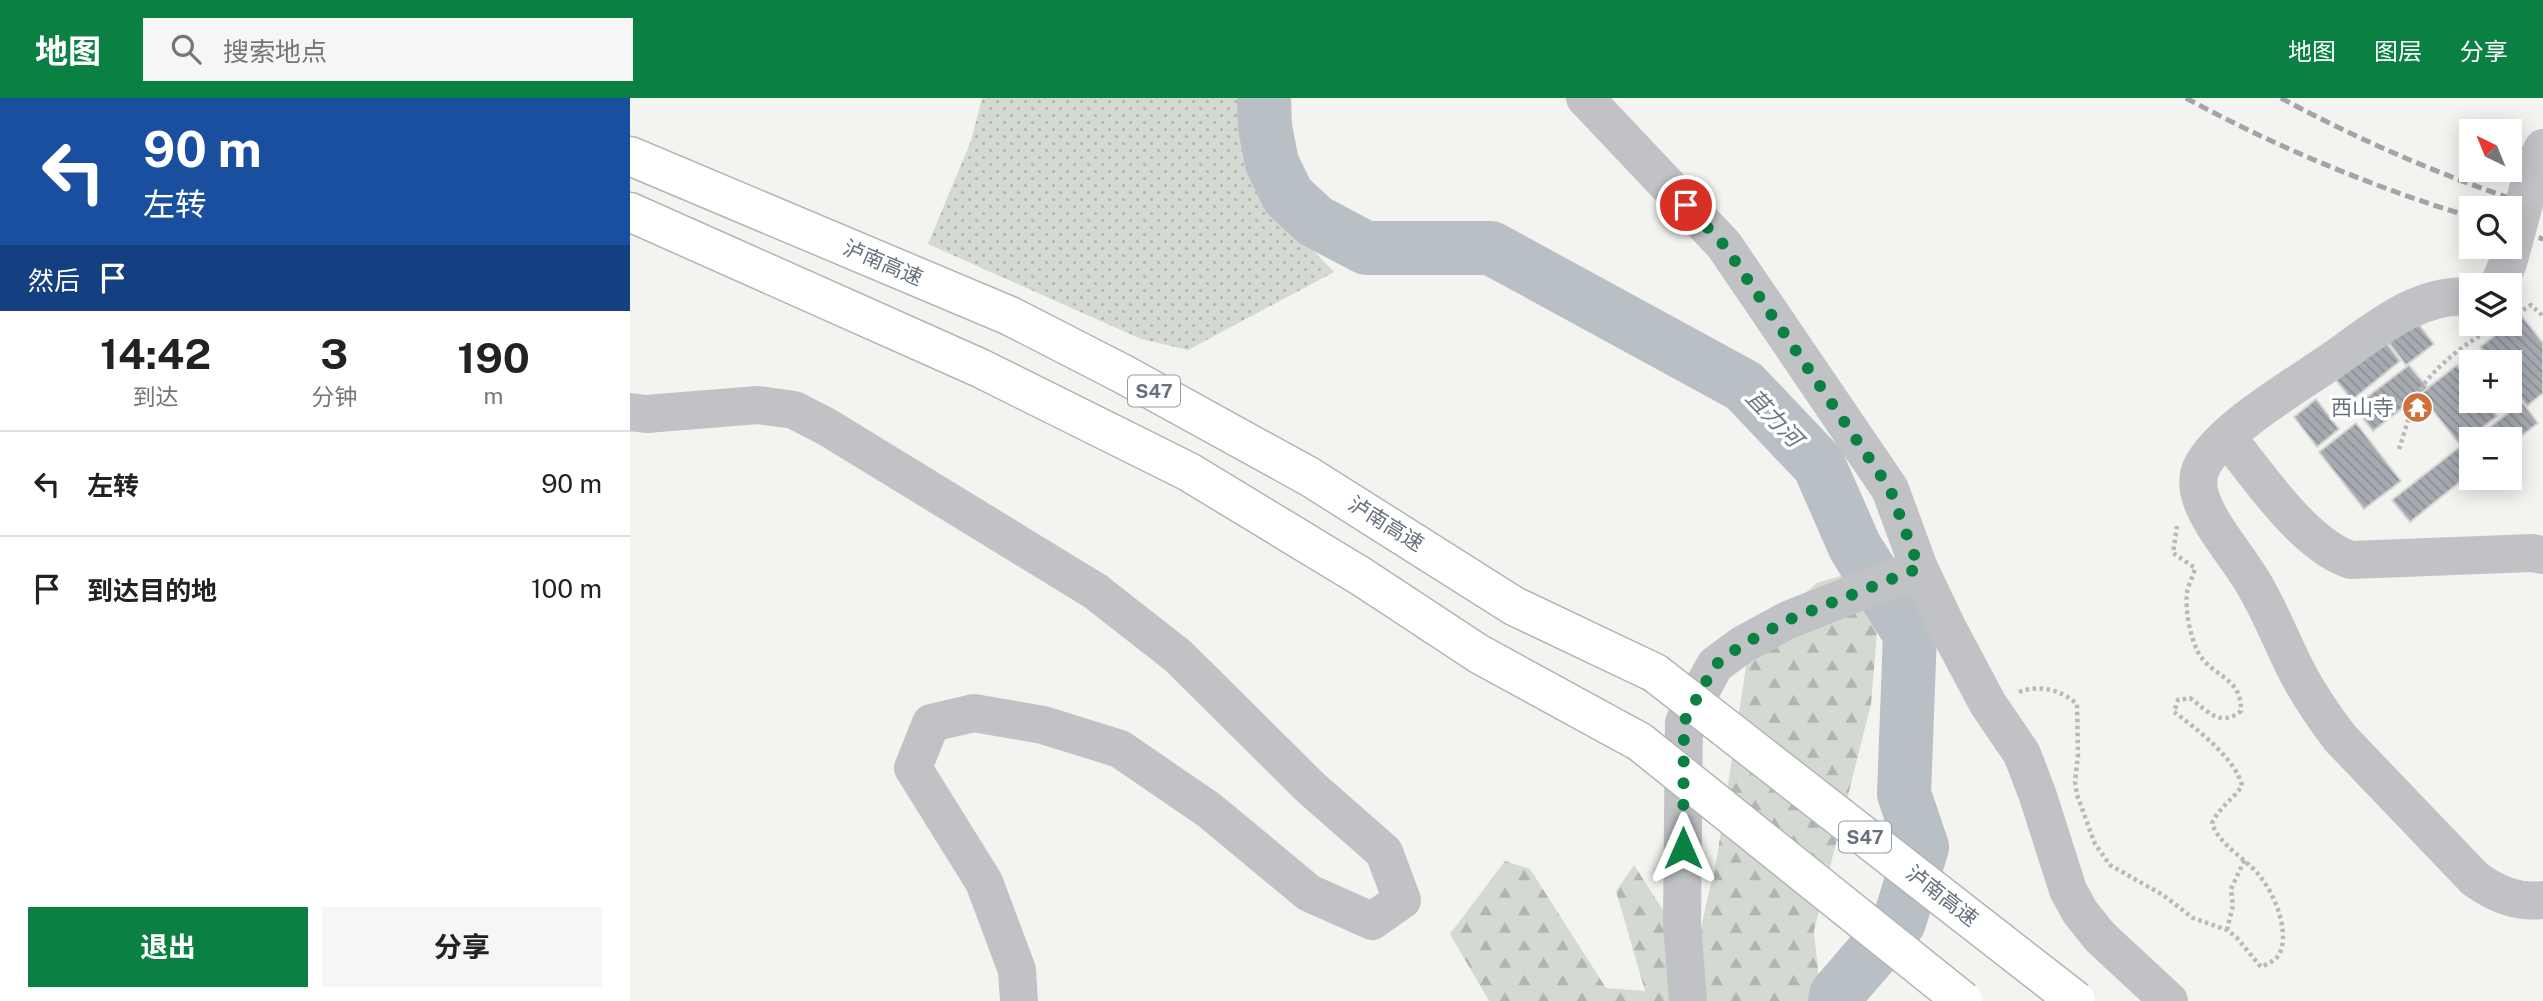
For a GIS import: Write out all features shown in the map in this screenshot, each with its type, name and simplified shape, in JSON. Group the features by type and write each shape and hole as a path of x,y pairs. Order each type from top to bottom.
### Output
{"highway":[{"name":"泸南高速","path":"630,156 1010,316 1123,374 1310,477 1514,606 1655,673 2076,1001"},
{"name":"S47","path":"630,212 980,368 1189,472 1362,577 1479,654 1640,742 1963,1001"}],"street":[{"path":"1585,98 1724,245 1890,489 1903,574 1953,639 1989,704 2022,754 2068,890 2080,912 2116,953 2169,1001"},
{"path":"2504,273 2534,167 2543,148"},
{"path":"2459,296 2438,298 2402,315 2262,409 2227,437 2205,461 2200,474 2200,496 2255,585 2297,673 2322,714 2363,765 2475,879 2490,890 2515,900 2543,900"},
{"path":"630,412 646,414 758,405 794,410 827,427 1095,591 1178,656 1311,788 1384,852 1402,901 1372,921 1309,893 1209,810 1120,749 1043,725 974,713 931,723 913,768 984,882 1017,970 1019,1001"},
{"path":"2227,437 2304,530 2337,556 2351,560 2532,552 2543,555"},
{"path":"1688,1001 1682,924 1684,722 1715,665 1742,645 1788,620 1903,574"}],"path":[{"path":"2522,302 2531,305 2543,316"},
{"path":"2399,449 2413,407 2428,379 2478,336"},
{"path":"1989,704 2029,689 2042,688 2068,696 2077,704 2078,755 2075,782 2081,808 2095,844 2110,865 2164,895 2193,918 2227,930 2261,967 2273,961 2281,953 2282,927 2275,904 2263,880 2245,859 2216,834 2212,823 2217,812 2242,786 2240,773 2215,745 2174,712 2178,700 2190,698 2219,719 2231,719 2241,711 2242,697 2199,653 2187,614 2187,591 2195,568 2173,553 2178,516"},
{"path":"2227,930 2233,905 2231,888 2245,859"}],"green space":[{"path":"982,98 1254,98 1260,169 1283,219 1334,272 1188,350 1141,339 928,244 971,141"},
{"path":"1883,563 1871,704 1814,931 1821,1001 1489,1001 1450,934 1505,861 1530,869 1606,988 1645,991 1616,891 1634,865 1694,958 1717,857 1750,640 1817,583"}],"building":[{"path":"2522,316 2543,343 2543,393 2527,406 2522,400 2522,350 2482,350 2480,347 2494,336 2522,336"},
{"path":"2416,321 2434,344 2406,365 2389,343"},
{"path":"2385,341 2400,361 2352,400 2336,380"},
{"path":"2409,365 2428,388 2373,431 2354,407"},
{"path":"2457,365 2459,413 2495,413 2497,416 2483,427 2459,427 2459,444 2420,394"},
{"path":"2316,399 2339,429 2317,447 2294,417"},
{"path":"2522,402 2538,423 2522,436 2522,427 2490,427 2508,413 2522,413"},
{"path":"2356,423 2401,481 2364,509 2319,452"},
{"path":"2459,447 2459,483 2410,522 2392,500"}],"waterway":[{"name":"苴力河","path":"1264,98 1265,127 1272,163 1288,196 1315,221 1366,248 1491,248 1744,386 1819,465 1855,547 1910,634 1904,794 1922,847 1899,922 1836,995 1835,1001"}],"railway":[{"path":"2186,98 2326,165 2459,213"},
{"path":"2281,98 2410,160 2543,209"},
{"path":"2522,233 2543,239"}],"place":[{"name":"西山寺","path":"2417,408"}],"route":[{"path":"1683,848 1684,722 1715,665 1742,645 1788,620 1919,568 1890,489 1724,245 1686,205"}]}
